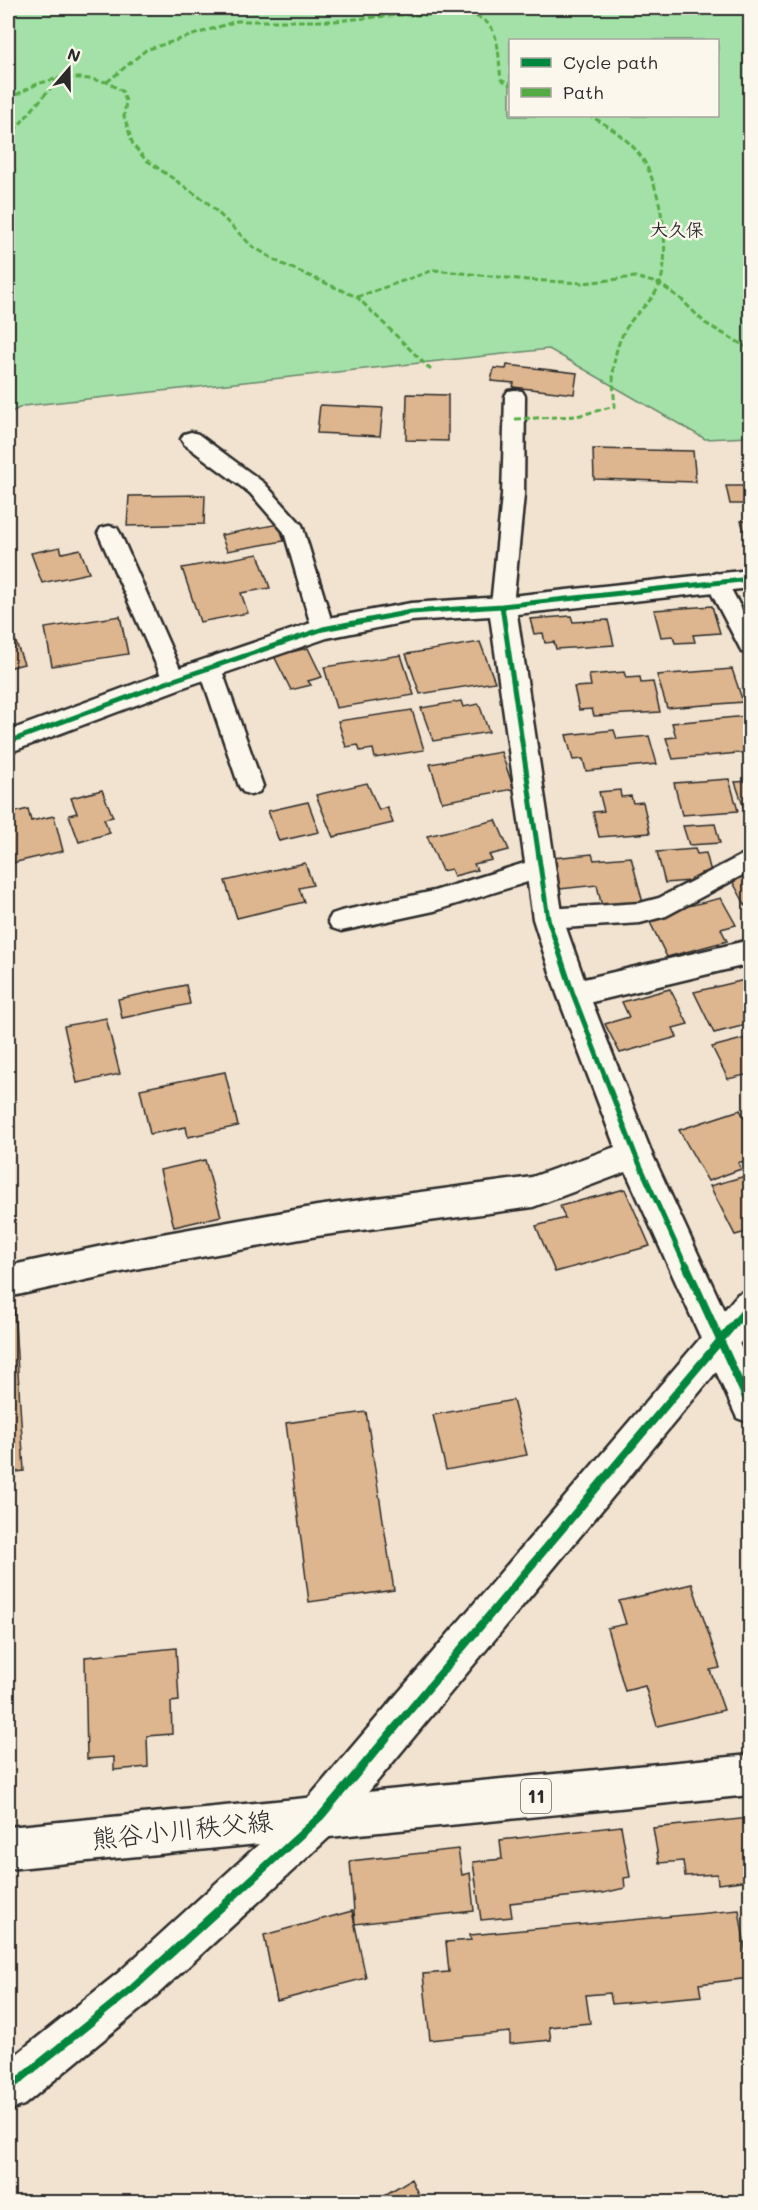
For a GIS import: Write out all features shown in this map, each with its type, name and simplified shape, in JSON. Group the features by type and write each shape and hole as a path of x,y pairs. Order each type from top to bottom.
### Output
{"street":[{"path":"8,742 174,680 323,629 411,612 501,606 750,579"},
{"path":"501,606 548,919 573,994 635,1154 750,1406"},
{"path":"573,994 750,952"},
{"path":"8,1282 140,1252 317,1221 533,1192 635,1154"},
{"path":"8,2090 133,1988 321,1816 750,1305"},
{"name":"熊谷小川秩父線","path":"8,1848 750,1775"}],"lane":[{"path":"501,606 513,495 515,396"},
{"path":"191,439 257,488 294,530 323,629"},
{"path":"109,533 174,680"},
{"path":"716,581 750,646"},
{"path":"210,668 251,786"},
{"path":"548,919 640,913 666,906 750,860"},
{"path":"341,921 434,901 541,868"}],"green space":[{"path":"8,8 750,8 750,437 705,439 549,349 23,406 8,414"}],"building":[{"path":"507,365 577,373 574,394 513,387 514,383 491,381 494,368 506,369"},
{"path":"407,394 448,395 448,441 406,440"},
{"path":"320,405 383,408 380,436 317,433"},
{"path":"593,449 693,451 696,482 594,479"},
{"path":"726,486 750,486 750,504 730,504"},
{"path":"205,495 204,524 127,526 129,496"},
{"path":"741,521 750,521 749,544"},
{"path":"279,524 284,541 227,551 221,535"},
{"path":"60,547 62,553 80,549 89,573 42,583 31,553"},
{"path":"258,554 270,588 241,593 248,613 200,622 182,568"},
{"path":"750,602 750,624 742,603"},
{"path":"712,606 720,633 693,635 695,642 675,643 673,636 661,637 654,610"},
{"path":"120,616 128,654 52,666 45,628"},
{"path":"571,616 573,622 608,620 614,645 556,649 554,642 545,643 543,633 534,634 530,619"},
{"path":"8,621 24,664 8,668"},
{"path":"480,642 495,682 420,694 406,654"},
{"path":"308,648 322,677 308,681 311,685 291,690 274,656"},
{"path":"401,655 414,695 336,708 324,667"},
{"path":"732,669 743,702 667,708 657,675"},
{"path":"624,672 626,678 640,677 641,683 653,682 660,712 594,716 592,709 579,710 574,687 591,686 589,675"},
{"path":"461,701 463,707 479,704 489,732 433,741 421,708"},
{"path":"412,710 424,750 375,758 373,749 360,751 358,745 346,747 338,721"},
{"path":"747,716 750,728 750,752 673,759 666,738 676,737 672,723"},
{"path":"614,730 617,739 649,736 657,764 586,771 583,759 573,760 566,735"},
{"path":"501,752 514,789 442,802 430,764"},
{"path":"729,779 738,811 682,815 674,783"},
{"path":"750,781 750,814 746,814 735,782"},
{"path":"367,783 379,810 387,807 393,823 333,837 316,795"},
{"path":"102,790 113,817 104,819 110,833 79,842 69,815 77,813 71,798"},
{"path":"620,790 621,797 631,796 633,803 643,802 650,833 599,837 593,812 604,811 599,792"},
{"path":"308,802 319,832 279,841 268,811"},
{"path":"28,809 31,821 54,816 63,851 8,864 8,814"},
{"path":"496,820 509,850 489,855 492,860 474,864 477,870 454,876 451,869 442,871 427,836"},
{"path":"715,824 720,843 689,845 683,826"},
{"path":"695,849 697,854 706,853 711,872 701,873 703,880 665,883 657,852"},
{"path":"592,854 594,860 631,857 643,903 602,907 597,885 560,889 553,858"},
{"path":"305,863 313,885 299,888 304,902 237,918 225,881"},
{"path":"750,872 750,905 746,906 730,877"},
{"path":"721,898 736,925 721,929 727,941 667,957 647,916"},
{"path":"749,979 750,1024 714,1033 694,992"},
{"path":"186,985 190,1004 122,1018 118,999"},
{"path":"670,989 688,1024 673,1028 677,1037 620,1053 605,1024 629,1017 622,1002"},
{"path":"106,1018 120,1074 77,1083 64,1026"},
{"path":"750,1037 750,1074 728,1079 712,1047"},
{"path":"225,1072 238,1126 188,1137 186,1127 150,1134 140,1089"},
{"path":"740,1110 746,1120 750,1119 750,1159 738,1163 741,1169 708,1181 679,1130"},
{"path":"205,1160 221,1216 174,1227 160,1170"},
{"path":"749,1175 750,1231 735,1235 710,1186"},
{"path":"625,1189 650,1246 555,1272 536,1226 565,1218 560,1206"},
{"path":"14,1306 24,1471 8,1473 8,1307"},
{"path":"513,1400 527,1455 446,1470 433,1415"},
{"path":"366,1412 394,1590 309,1602 286,1423"},
{"path":"692,1584 720,1668 710,1670 724,1710 657,1726 645,1686 625,1691 607,1628 626,1624 619,1601"},
{"path":"176,1648 179,1701 171,1702 172,1734 147,1736 148,1767 114,1770 114,1757 87,1759 85,1657"},
{"path":"750,1818 750,1880 718,1884 717,1874 685,1876 683,1861 659,1863 653,1828"},
{"path":"621,1826 630,1877 624,1878 625,1888 603,1893 510,1903 512,1917 481,1920 473,1862 502,1859 500,1840"},
{"path":"458,1849 462,1875 470,1873 474,1911 355,1924 350,1861"},
{"path":"739,1910 750,1978 699,1984 701,1996 612,2004 610,1993 586,1995 590,2023 549,2027 551,2040 510,2044 510,2032 430,2040 423,1974 449,1972 446,1942 471,1940 470,1935"},
{"path":"352,1911 366,1978 277,2001 264,1935"},
{"path":"411,2179 422,2202 373,2202"}],"marked path":[{"path":"107,82 146,50 237,21 334,21 398,15 431,15 477,8"},
{"path":"458,12 482,19 490,26 496,40 501,79 509,84"},
{"path":"8,99 37,84 59,78 82,78 107,82 122,91 126,101 124,116 133,145 145,159 208,203 252,246 280,263 357,297 431,370"},
{"path":"8,138 59,78"},
{"path":"515,419 577,416 615,406 613,383 615,351 625,330 648,303 660,284 663,272 664,240 659,205 650,175 645,163 635,150 620,136 592,117"},
{"path":"357,297 434,270 527,280 584,283 635,277 660,284 681,299 705,323 750,349"}],"cycle path":[{"path":"8,742 174,680 323,629 411,612 502,606 750,579"},
{"path":"502,606 548,919 573,994 635,1154 750,1406"},
{"path":"8,2089 133,1988 321,1816 750,1305"}],"district":[{"name":"大久保","path":"677,230"}]}
